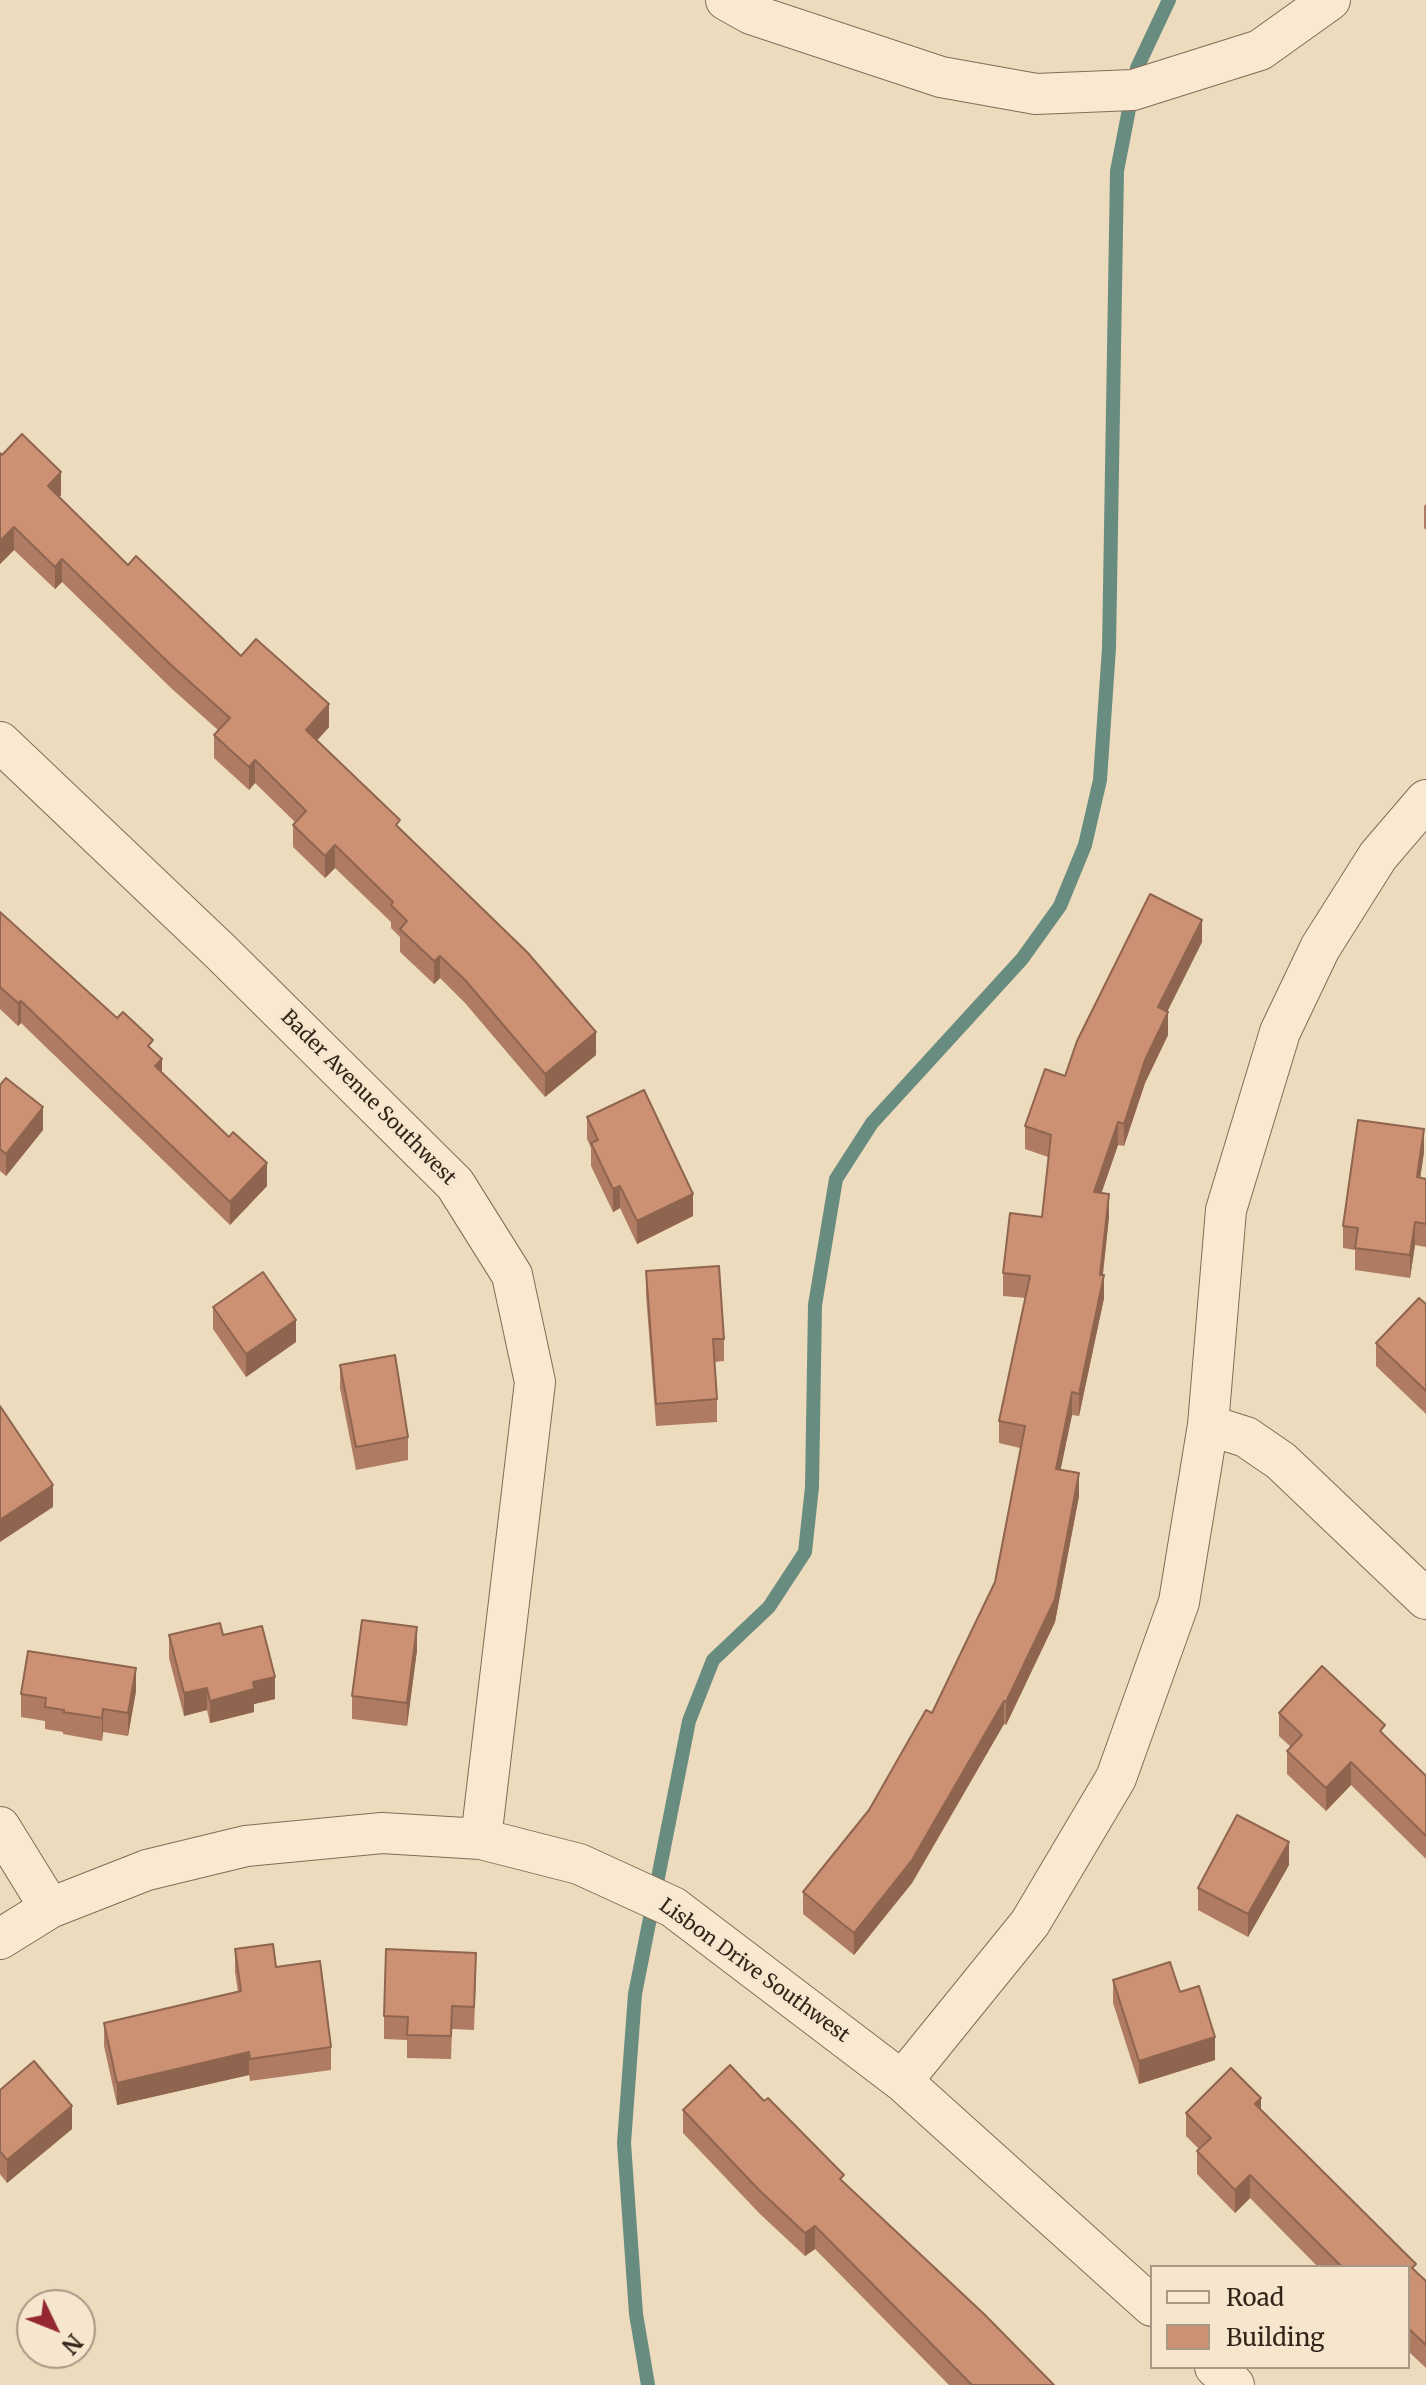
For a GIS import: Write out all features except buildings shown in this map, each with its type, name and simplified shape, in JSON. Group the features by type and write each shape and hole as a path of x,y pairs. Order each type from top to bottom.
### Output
{"street":[{"path":"726,0 751,14 941,77 1036,94 1133,90 1260,50 1330,0"},
{"name":"Bader Avenue Southwest","path":"0,742 222,953 455,1184 512,1275 535,1382 481,1839"},
{"path":"902,2081 1030,1923 1116,1778 1179,1602 1208,1425 1226,1210 1280,1032 1320,948 1361,882 1378,856 1426,800"},
{"path":"1208,1425 1246,1437 1281,1461 1426,1599"},
{"path":"0,1827 50,1908"},
{"name":"Lisbon Drive Southwest","path":"0,1939 50,1908 147,1870 246,1846 382,1833 481,1839 579,1864 673,1907 902,2081 1150,2304"},
{"path":"1217,2369 1234,2385"}],"waterway":[{"path":"648,2385 636,2314 624,2143 635,1994 689,1721 713,1660 769,1607 805,1552 812,1487 815,1305 836,1179 872,1123 1022,959 1060,906 1085,845 1100,780 1109,648 1117,171 1137,68 1169,0"}]}
